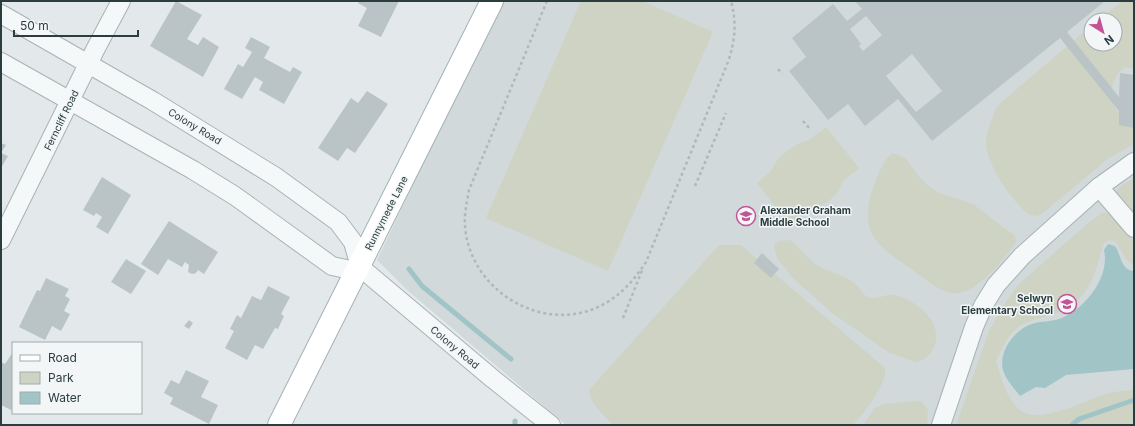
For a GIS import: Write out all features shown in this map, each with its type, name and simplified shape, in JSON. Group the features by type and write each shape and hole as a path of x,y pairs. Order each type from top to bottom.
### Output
{"main road":[{"name":"Runnymede Lane","path":"279,425 360,267 492,1"}],"street":[{"name":"Ferncliff Road","path":"1,240 121,1"},
{"name":"Colony Road","path":"1,14 220,141 276,177 332,216 343,227 353,242 360,267 493,379 551,425"},
{"path":"1,62 182,164 232,194 332,266 351,270 360,267"},
{"path":"941,425 974,327 983,306 996,285 1022,256 1099,187 1134,164"},
{"path":"1099,187 1134,228"}],"path":[{"path":"547,1 469,190 465,208 465,225 467,243 473,259 482,274 494,288 507,299 523,307 539,312 556,314 580,312 608,302 624,290 637,276 646,262"},
{"path":"623,318 728,62 734,43 735,28 731,1"},
{"path":"778,68 782,74"},
{"path":"695,186 726,113"},
{"path":"803,121 811,130"}],"shaded area":[{"name":"Alexander Graham Middle School","path":"503,1 1134,1 1134,425 566,425 406,289 377,260 485,34"}],"green space":[{"path":"581,1 642,1 713,32 608,271 486,218"},
{"path":"1122,1 1134,1 1134,69 1125,67 1117,75 1114,80 1112,98 1118,112 1134,127 1134,144 1109,158 1043,213 1037,216 1030,215 1016,202 995,172 990,161 986,142 987,133 997,106 1083,33 1083,52 1123,52 1123,12 1109,12"},
{"path":"826,127 859,168 844,180 838,192 829,201 817,208 804,212 789,224 757,183 770,172 777,160 787,151 798,144 809,140"},
{"path":"892,153 906,159 920,178 930,187 939,193 973,204 1015,236 1016,242 1006,256 991,273 974,287 958,293 942,290 894,257 877,241 871,231 868,220 868,207 872,191 880,171"},
{"path":"1134,179 1134,221 1114,193 1122,185"},
{"path":"1102,213 1110,213 1119,221 1134,242 1134,266 1125,258 1116,242 1110,240 1104,243 1093,278 1087,289 1080,297 1061,311 1029,321 1017,328 1010,335 996,362 1008,395 1021,411 1041,415 1052,413 1065,410 1109,393 1134,390 1134,425 956,425 989,331 1005,303 1019,284 1088,223"},
{"path":"790,240 817,265 849,279 868,297 874,298 895,295 919,307 932,321 935,329 936,338 934,347 929,355 916,362 890,353 832,313 794,279 777,258 774,245 779,241"},
{"path":"719,245 741,245 885,368 883,382 879,390 853,425 613,425 595,405 589,390"},
{"path":"921,401 928,410 927,425 863,425 875,408 884,404"}],"water":[{"path":"1108,244 1115,246 1126,268 1134,271 1134,369 1066,375 1045,388 1036,387 1020,396 1008,381 1003,370 1003,356 1009,342 1020,331 1032,324 1062,318 1080,307 1100,280 1105,260 1104,250"}],"building":[{"path":"176,1 202,15 187,39 198,45 203,37 219,47 203,77 150,46"},
{"path":"359,1 399,1 381,37 358,26 367,8 358,3"},
{"path":"855,1 1105,1 1092,12 1083,12 1083,19 1067,32 1119,97 1120,73 1134,75 1134,128 1119,125 1119,111 1060,38 932,141 898,99 865,126 848,104 828,120 789,71 806,57 792,38 833,4 847,21 862,9","holes":["866,16 882,35 863,51 859,46 861,44 850,29","912,54 942,91 916,112 886,76"]},
{"path":"251,37 270,47 264,58 290,72 293,67 302,72 284,104 259,90 263,82 255,77 242,99 224,89 238,64 243,67 252,52 245,48"},
{"path":"367,91 388,104 355,153 347,148 338,161 318,148 351,98 358,103"},
{"path":"1,143 6,145 1,153"},
{"path":"1,153 8,156 1,168"},
{"path":"102,177 131,195 108,234 96,227 102,217 96,213 94,216 83,210"},
{"path":"169,221 218,252 204,274 198,270 196,273 192,274 188,272 189,265 185,262 182,267 168,259 158,275 141,264"},
{"path":"762,253 779,269 771,278 754,263"},
{"path":"126,259 146,271 131,294 111,282"},
{"path":"46,278 69,289 65,296 70,299 64,311 70,314 61,331 52,326 45,340 19,327 37,290 40,291"},
{"path":"268,286 290,297 281,314 284,316 278,329 275,328 263,349 255,345 247,360 225,348 234,331 230,329 237,315 241,318 252,296 261,300"},
{"path":"189,320 193,323 189,329 184,326"},
{"path":"12,354 12,410 1,405 1,362 5,364"},
{"path":"186,370 209,381 201,397 218,405 209,424 170,404 173,398 164,393 171,380 179,384"}],"waterway":[{"path":"409,269 422,286 511,359"},
{"path":"1072,425 1079,419 1134,400"}],"place":[{"name":"Alexander Graham Middle School","path":"746,216"},
{"name":"Selwyn Elementary School","path":"1067,304"}]}
